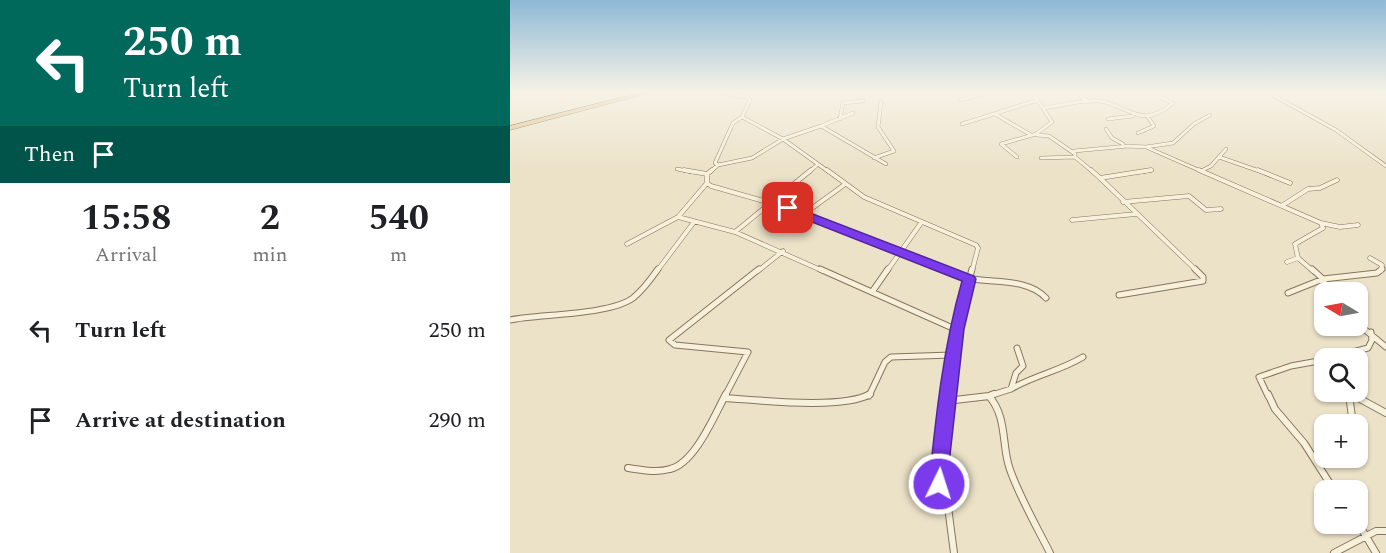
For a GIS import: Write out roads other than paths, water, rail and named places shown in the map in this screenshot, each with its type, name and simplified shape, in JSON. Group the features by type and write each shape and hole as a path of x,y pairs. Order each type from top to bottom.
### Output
{"highway":[{"path":"510,128 550,118"}],"street":[{"path":"718,165 715,163 727,134 733,123 741,118"},
{"path":"744,118 783,139 818,163 816,166"},
{"path":"677,169 707,174 718,165 744,162 783,139 840,118"},
{"path":"874,158 894,151 895,147 878,127 879,118"},
{"path":"962,124 982,118"},
{"path":"1002,118 1034,135 1049,136 1074,151 1105,150 1123,144"},
{"path":"1017,157 1001,144 1034,135 1046,129 1052,122 1050,118"},
{"path":"1108,119 1118,118"},
{"path":"1138,133 1154,126 1148,118"},
{"path":"1106,129 1112,138 1123,144 1146,147 1173,143 1194,124 1206,118"},
{"path":"1314,118 1386,166"},
{"path":"821,126 854,143 886,164"},
{"path":"1046,129 1049,136"},
{"path":"1146,147 1321,223 1340,227 1358,225"},
{"path":"1201,171 1207,169 1226,149"},
{"path":"1074,151 1075,157 1199,273 1203,281 1119,295"},
{"path":"1041,158 1075,157"},
{"path":"1219,157 1290,183"},
{"path":"816,166 892,212 976,245 978,248 956,329 946,401 939,484 948,507 954,553"},
{"path":"735,232 816,166"},
{"path":"1100,178 1152,170"},
{"path":"627,244 678,217 695,194 707,183 707,174"},
{"path":"1283,205 1308,189 1320,188 1336,180"},
{"path":"707,183 719,189 804,214 970,279 1029,286 1040,290 1046,298"},
{"path":"804,214 844,185"},
{"path":"1123,202 1188,196 1206,210 1221,209"},
{"path":"1072,220 1136,214"},
{"path":"678,217 735,232 783,251 956,329"},
{"path":"510,320 540,314 604,309 628,301 642,288 663,258 694,222"},
{"path":"872,292 921,223"},
{"path":"1321,223 1323,228 1295,244 1298,258 1324,282"},
{"path":"628,468 663,471 683,464 724,398 748,352 675,345 669,340 783,251"},
{"path":"1287,262 1298,258"},
{"path":"1288,293 1323,279 1377,273 1382,270 1382,266 1370,258"},
{"path":"1368,330 1386,347"},
{"path":"1368,348 1372,340 1371,332"},
{"path":"1017,348 1023,366 1033,376"},
{"path":"724,398 794,401 856,399 869,396 885,362 891,357 952,355"},
{"path":"946,401 989,396 1011,389 1033,376 1068,366 1083,357"},
{"path":"1314,363 1259,377 1275,409 1304,443 1328,480"},
{"path":"1011,389 1016,373 1023,366"},
{"path":"989,396 997,405 1003,423 1008,464 1050,553"},
{"path":"1365,402 1386,413"},
{"path":"1334,553 1376,531 1386,531"},
{"path":"1364,534 1376,553"}]}
